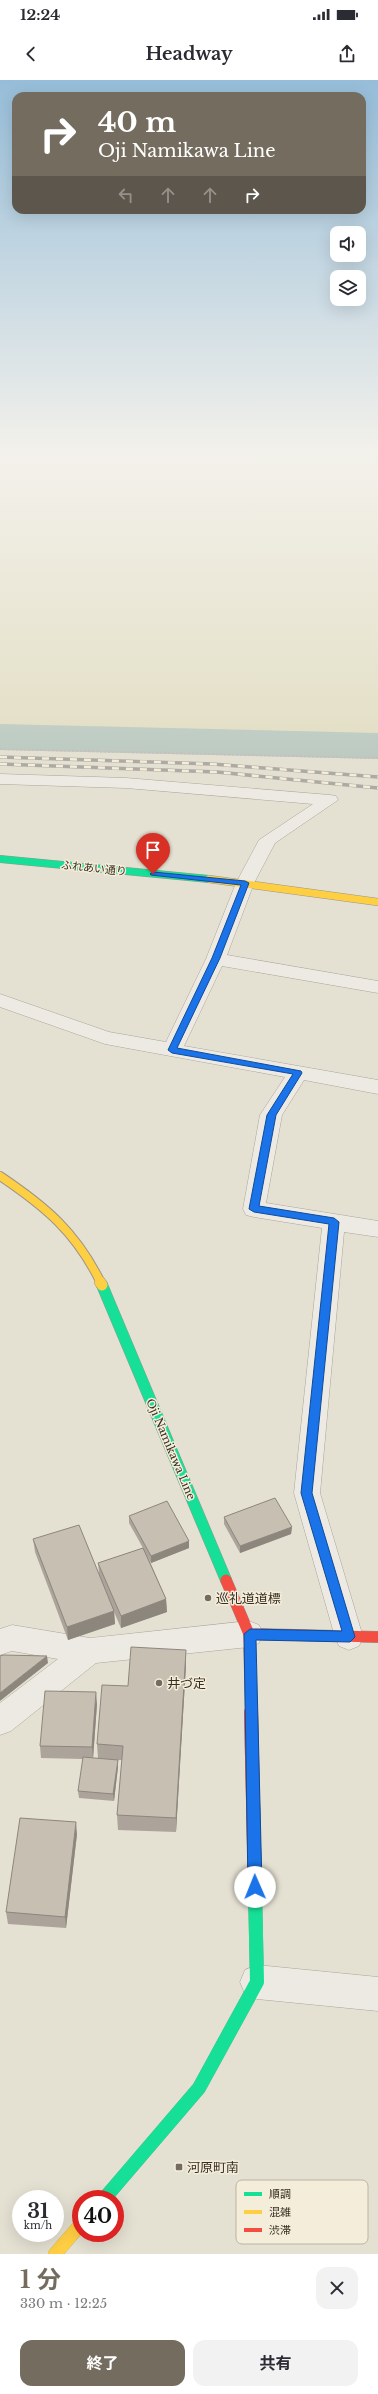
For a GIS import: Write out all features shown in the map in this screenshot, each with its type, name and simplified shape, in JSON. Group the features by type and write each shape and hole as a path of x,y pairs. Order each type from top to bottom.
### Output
{"street":[{"path":"0,778 126,782 330,800 268,840 245,883 216,958 172,1050"},
{"name":"ふれあい通り","path":"0,859 245,883 378,902"},
{"path":"216,958 378,987"},
{"path":"0,1000 105,1038 378,1087"},
{"path":"298,1073 271,1115 254,1209 378,1229"},
{"name":"Oji Namikawa Line","path":"0,1176 42,1203 61,1220 90,1258 250,1634"},
{"path":"334,1222 307,1493 350,1637"},
{"path":"112,2190 199,2088 257,1982 250,1634"},
{"path":"0,1642 12,1638 90,1651 250,1634 378,1637"},
{"path":"0,1721 90,1651"},
{"path":"257,1982 378,1994"},
{"path":"55,2254 72,2234"}],"path":[{"path":"0,749 378,758"}],"shaded area":[{"path":"0,555 378,555 378,741 0,733"}],"building":[{"path":"275,1498 292,1527 240,1546 224,1517"},
{"path":"167,1501 189,1541 151,1556 129,1516"},
{"path":"79,1525 114,1611 67,1627 33,1539"},
{"path":"143,1548 166,1599 121,1616 98,1563"},
{"path":"131,1647 186,1650 176,1818 117,1815 123,1746 97,1744 102,1685 128,1686"},
{"path":"0,1656 47,1656 0,1693"},
{"path":"45,1691 96,1692 92,1747 40,1746"},
{"path":"83,1757 118,1760 113,1794 78,1791"},
{"path":"20,1818 76,1822 65,1917 6,1912"}],"waterway":[{"path":"0,737 378,746"}],"railway":[{"path":"0,757 212,764 378,777"},
{"path":"0,764 217,772 378,788"}],"traffic: fast":[{"path":"0,859 209,879"},
{"path":"102,1285 226,1580"},
{"path":"112,2190 199,2088 257,1982 255,1890"}],"traffic: slow":[{"path":"209,879 378,902"},
{"path":"0,1176 34,1199 61,1222 83,1249 93,1265 102,1285"},
{"path":"55,2254 72,2234"}],"traffic: jam":[{"path":"226,1580 249,1634 255,1890"},
{"path":"249,1634 378,1637"}],"place":[{"name":"巡礼道道標","path":"208,1598"},
{"name":"井づ定","path":"159,1683"},
{"name":"河原町南","path":"179,2167"}],"route":[{"path":"153,874 245,883 216,958 172,1050 298,1073 271,1115 254,1209 334,1222 307,1493 350,1637 250,1634 255,1887"}]}
